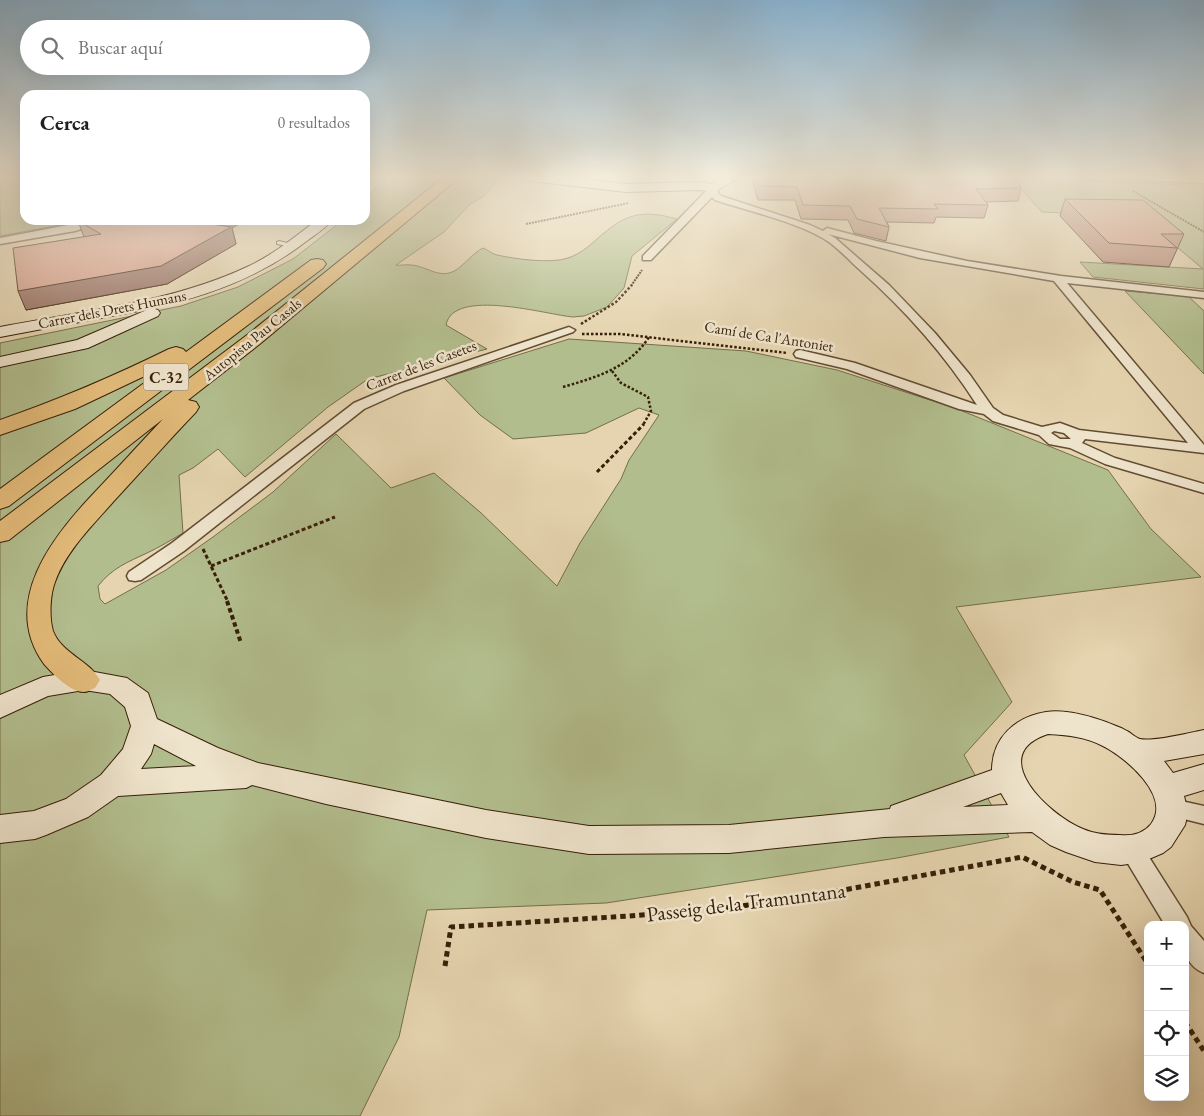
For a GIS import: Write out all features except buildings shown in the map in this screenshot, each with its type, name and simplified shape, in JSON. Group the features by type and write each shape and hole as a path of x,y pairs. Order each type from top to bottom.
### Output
{"highway":[{"name":"Autopista Pau Casals","path":"0,534 254,339 390,229"},
{"name":"Autopista Pau Casals","path":"0,428 94,393 171,356 333,253 0,501"},
{"path":"84,680 57,659 44,643 38,629 37,616 40,583 63,542 142,455 254,339"}],"street":[{"path":"0,241 69,229"},
{"name":"Carrer dels Drets Humans","path":"0,332 86,323 114,311 175,298 253,270 286,244 310,229"},
{"path":"648,258 676,229"},
{"path":"811,229 832,240 885,286 931,335 966,378 988,410 998,418 1044,432 1048,428 1067,429 1074,439 1110,461 1204,489"},
{"path":"815,229 969,266 1058,279 1204,295"},
{"path":"845,250 858,245 872,244"},
{"path":"1058,279 1201,448"},
{"path":"0,362 82,344 109,334 136,319 204,295 222,282"},
{"path":"55,350 86,323"},
{"name":"Carrer de les Casetes","path":"135,576 198,532 360,406 400,388 569,330"},
{"name":"Camí de Ca l'Antoniet","path":"800,354 851,366 964,406 988,410"},
{"path":"1074,439 1201,448"},
{"path":"0,706 43,687 84,680 117,685 138,701 145,726 136,754 112,784 69,812 35,825 0,829"},
{"path":"1047,724 1073,724 1101,732 1135,751 1160,777 1169,798 1171,819 1167,830 1154,843 1132,850 1106,850 1078,843 1054,830 1038,818 1014,791 1008,777 1006,762 1012,743 1027,730 1047,724"},
{"path":"145,726 207,757 258,775 486,824 589,840 729,839 884,823 1038,818"},
{"path":"1135,751 1159,750 1204,742"},
{"path":"112,784 258,775"},
{"path":"884,823 1008,777"},
{"path":"1169,798 1204,777"},
{"path":"1169,798 1204,815"},
{"path":"1132,850 1176,921"},
{"path":"1189,941 1204,962"}],"path":[{"path":"569,330 611,307 636,282 648,258"},
{"name":"Camí de Ca l'Antoniet","path":"569,330 584,335 620,334 800,354"},
{"path":"563,387 604,376 644,347 650,337"},
{"path":"597,472 643,425 651,411 648,397 621,383 612,371"},
{"path":"211,566 335,517"},
{"path":"198,532 230,607 241,643"},
{"name":"Passeig de la Tramuntana","path":"445,966 451,927 629,916 735,906 822,894 1022,857 1073,882 1100,890 1144,958"},
{"path":"1189,1028 1204,1051"}],"green space":[{"path":"0,229 38,229 0,236"},
{"path":"331,229 447,229 396,265 417,266 444,274 456,270 483,248 495,254 513,258 552,261 561,260 580,252 609,229 665,229 632,256 624,288 607,307 584,316 573,317 503,306 483,305 465,307 452,314 446,325 487,349 368,379 328,407 245,477 218,449 193,468 179,475 183,533 121,566 103,580 98,586 100,599 105,604 166,570 213,537 273,492 336,434 391,488 434,473 480,512 557,586 580,543 621,479 629,460 659,415 639,408 586,433 513,439 480,415 444,378 569,339 746,351 837,370 955,408 1108,470 1151,529 1201,577 956,607 1012,702 964,755 1009,837 897,858 606,903 427,910 399,1037 360,1116 0,1116 0,343 181,306 238,287 293,259"},
{"path":"1156,229 1204,229 1204,289 1093,277 1080,262 1203,269"},
{"path":"1125,291 1188,296 1204,311 1204,374"}]}
